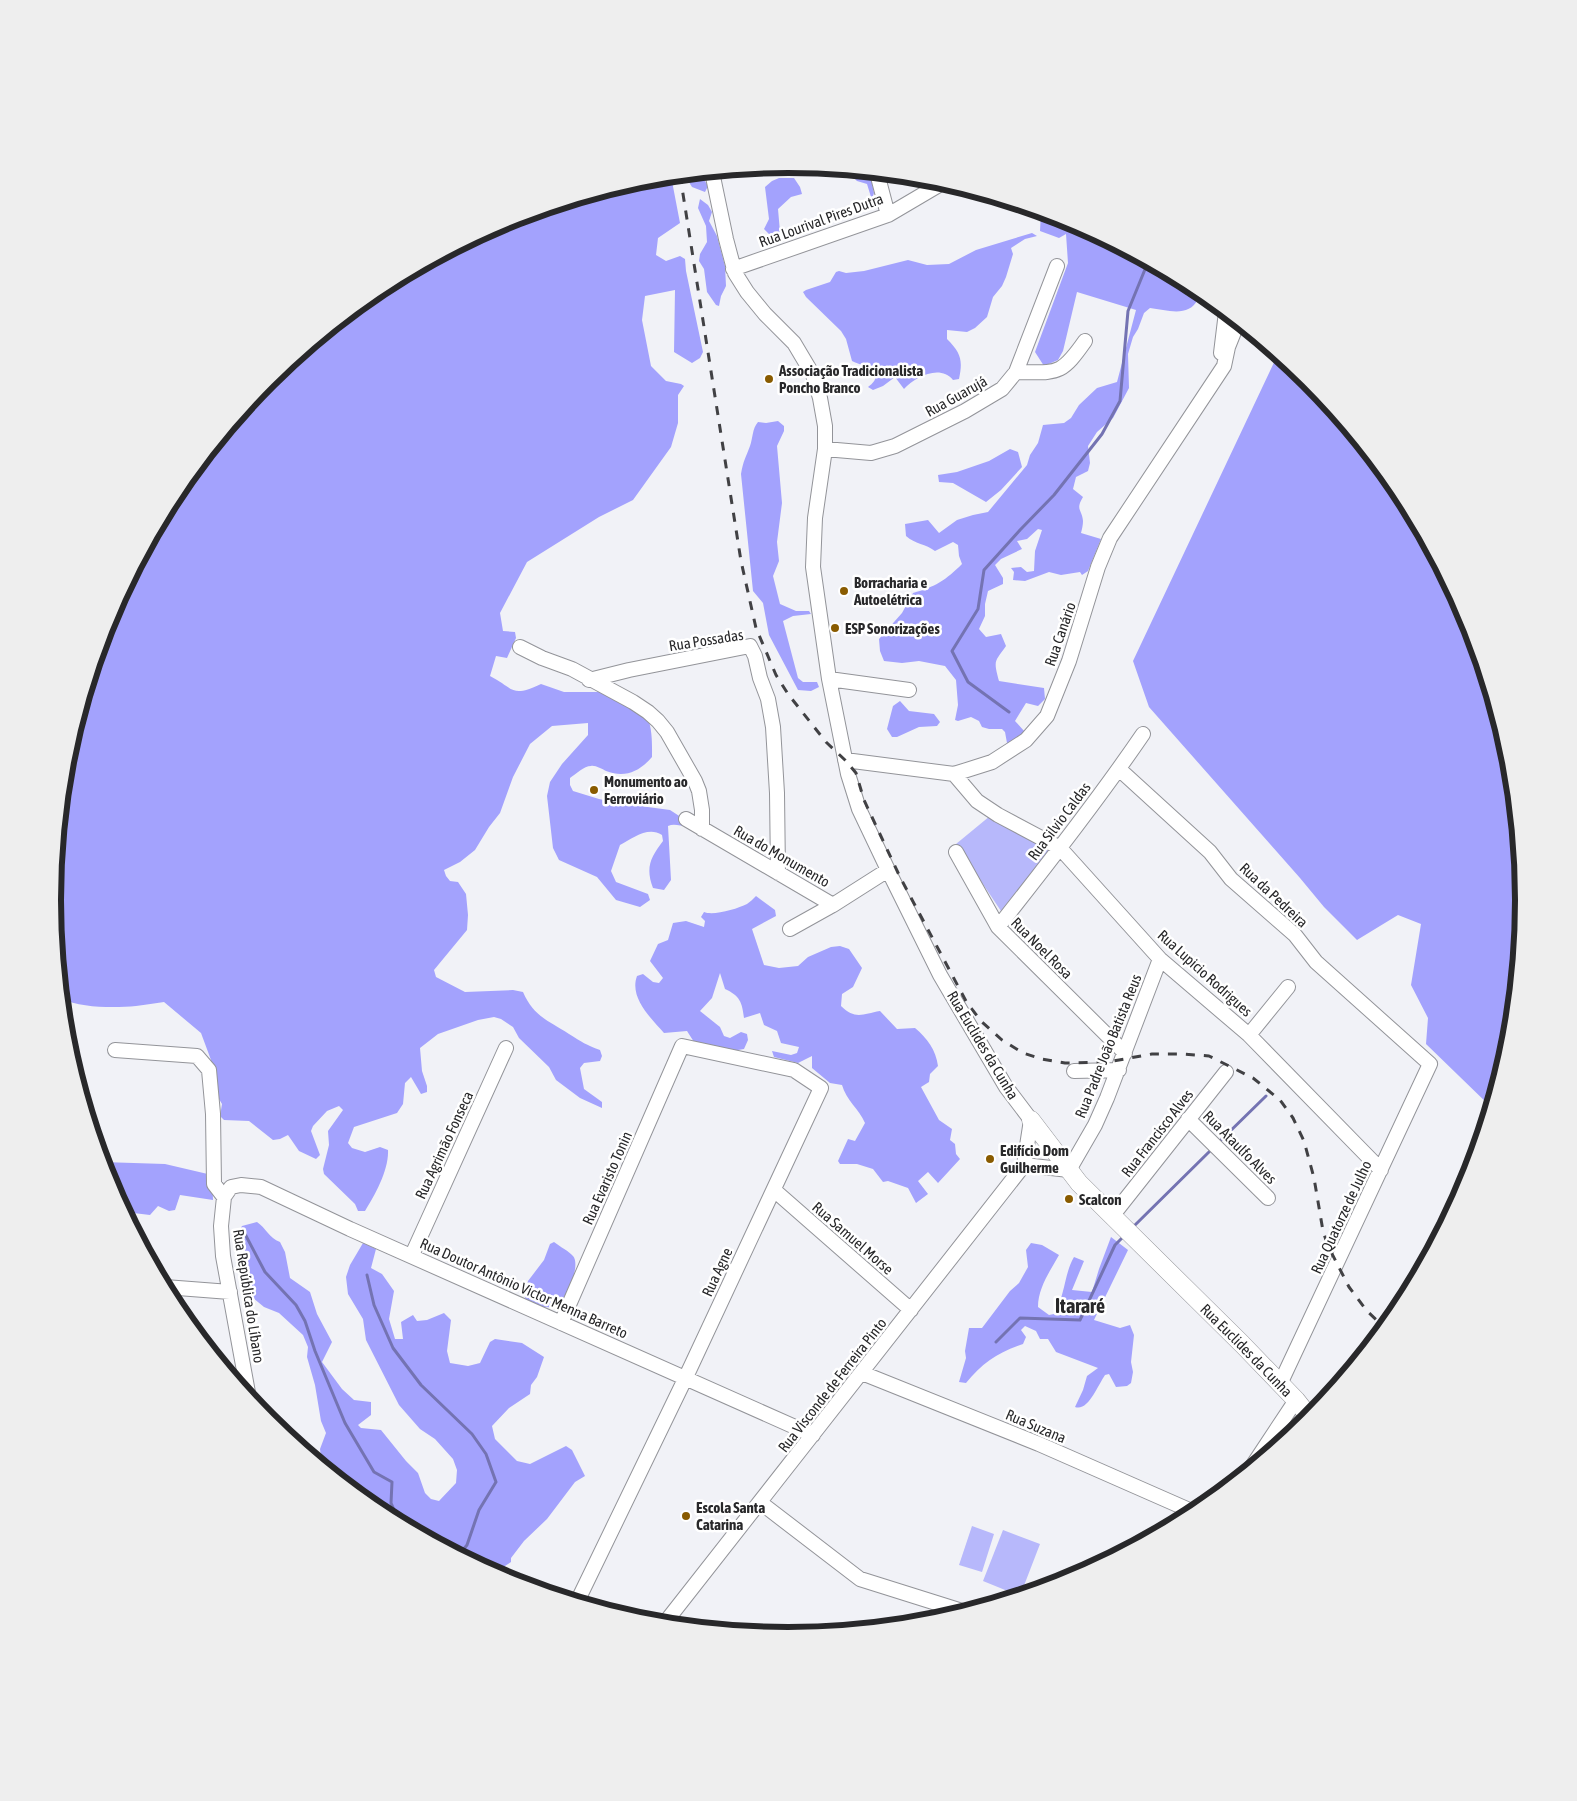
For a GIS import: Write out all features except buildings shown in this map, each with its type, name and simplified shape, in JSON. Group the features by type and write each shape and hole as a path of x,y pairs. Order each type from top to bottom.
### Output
{"main road":[{"name":"Rua Euclides da Cunha","path":"1031,1120 1079,1183 1296,1400 1305,1413"}],"street":[{"path":"713,177 733,269"},
{"path":"878,179 888,215"},
{"name":"Rua Lourival Pires Dutra","path":"733,269 888,215 934,188"},
{"name":"Rua Guarujá","path":"825,449 871,452 895,446 965,412 1002,389 1016,372 1057,266"},
{"name":"Rua Euclides da Cunha","path":"733,269 753,300 794,343 813,375 820,398 826,426 816,518 813,567 829,679 845,760 859,809 945,983 1006,1087 1031,1120"},
{"name":"Rua Canário","path":"1219,374 1225,320"},
{"name":"Rua Canário","path":"845,760 954,774 992,762 1026,740 1047,716 1069,662 1098,568 1110,538 1224,366 1228,347 1236,328"},
{"path":"1016,372 1061,370 1071,361 1085,341"},
{"name":"Rua Possadas","path":"589,680 629,670 750,646 755,656 760,678 768,699 773,727 777,793 778,873"},
{"path":"520,647 542,658 572,669 648,712 667,732 691,773 699,791 702,829"},
{"path":"829,679 909,690"},
{"name":"Rua Silvio Caldas","path":"998,927 1060,848 1143,734"},
{"name":"Rua da Pedreira","path":"1119,769 1210,852 1231,879 1295,935 1316,962 1430,1064"},
{"name":"Rua Lupicio Rodrigues","path":"954,774 977,800 998,815 1060,848 1160,959 1249,1035 1381,1170"},
{"name":"Rua do Monumento","path":"686,818 834,904 888,870"},
{"name":"Rua Noel Rosa","path":"956,852 998,927 1125,1053"},
{"path":"790,929 834,904"},
{"name":"Rua Padre João Batista Reus","path":"1069,1170 1095,1125 1119,1070 1160,959"},
{"path":"1249,1035 1288,987"},
{"name":"Rua Agne","path":"580,1597 686,1379 821,1088 794,1070 682,1046"},
{"name":"Rua Evaristo Tonin","path":"561,1323 682,1046"},
{"name":"Rua Agrimão Fonseca","path":"412,1255 506,1048"},
{"path":"115,1050 197,1056 209,1070 213,1114 214,1184 224,1197"},
{"name":"Rua Quatorze de Julho","path":"1280,1384 1430,1064"},
{"path":"1074,1071 1119,1070"},
{"name":"Rua Francisco Alves","path":"1113,1215 1226,1072"},
{"name":"Rua Ataulfo Alves","path":"1188,1119 1268,1198"},
{"name":"Rua Visconde de Ferreira Pinto","path":"669,1618 761,1503 1024,1165 1031,1120"},
{"path":"1024,1165 1069,1170"},
{"name":"Rua Doutor Antônio Victor Menna Barreto","path":"224,1197 232,1187 241,1184 262,1187 813,1436"},
{"name":"Rua Samuel Morse","path":"774,1190 911,1310"},
{"name":"Rua República do Líbano","path":"224,1197 221,1226 222,1242 247,1385"},
{"path":"173,1288 230,1292"},
{"name":"Rua Suzana","path":"862,1373 1039,1444 1187,1509"},
{"path":"1261,1452 1296,1400"},
{"path":"761,1503 860,1579 954,1608"}],"shaded area":[{"path":"852,176 871,178 873,196 871,197 867,184 857,181"},
{"path":"703,178 708,186 705,192 692,187 688,180"},
{"path":"779,178 794,178 802,194 791,197 778,209 780,232 770,235 764,229 769,219 765,187"},
{"path":"672,183 680,223 658,238 656,255 666,261 680,256 685,259 703,352 700,358 692,363 674,352 675,290 645,296 642,320 651,366 666,381 684,386 678,395 678,423 671,447 633,500 599,517 527,562 500,613 503,631 515,632 516,638 507,658 496,656 490,676 509,688 518,691 541,684 564,692 601,692 621,704 644,711 649,722 652,740 652,757 647,762 637,770 625,774 613,773 588,766 570,778 570,785 573,791 599,799 670,810 690,823 689,826 668,826 671,880 664,890 653,888 649,868 652,857 663,841 662,835 646,832 620,845 611,871 616,882 648,894 650,900 640,907 616,900 597,877 559,860 553,848 547,796 550,782 562,764 588,735 588,723 552,726 530,744 513,777 500,813 475,850 460,862 444,870 450,881 458,882 466,894 467,930 434,970 436,977 465,992 513,990 523,992 532,1007 542,1017 591,1047 600,1050 602,1056 600,1061 584,1063 580,1068 584,1089 602,1102 602,1108 580,1098 556,1080 549,1067 519,1038 513,1027 501,1019 494,1017 478,1020 438,1034 420,1048 422,1071 427,1092 421,1094 411,1077 405,1083 403,1104 397,1113 354,1127 348,1143 352,1148 365,1152 380,1147 388,1150 384,1174 377,1190 365,1211 358,1211 355,1204 324,1174 323,1169 329,1145 328,1131 343,1110 339,1106 327,1111 313,1126 311,1131 320,1155 316,1159 299,1151 288,1135 273,1140 249,1121 224,1120 220,1116 222,1104 216,1094 211,1060 201,1033 164,1002 108,1007 88,1006 70,1002 67,995 61,900 67,806 75,759 86,712 117,622 136,579 184,496 242,421 274,386 309,354 384,296 467,248 510,229 600,198"},
{"path":"700,199 708,205 712,212 709,221 717,236 725,266 726,286 719,306 716,305 707,292 704,269 699,261 700,254 707,242 706,226 698,208"},
{"path":"1041,219 1067,229 1110,248 1187,292 1186,295 1198,299 1189,309 1183,311 1150,308 1144,313 1133,337 1128,354 1129,388 1113,418 1097,432 1088,446 1090,463 1088,471 1076,477 1073,489 1083,497 1079,507 1083,521 1081,533 1101,539 1088,571 1082,575 1080,572 1061,575 1049,572 1025,581 1013,580 1014,572 1011,568 1021,567 1027,572 1034,571 1035,551 1042,530 1038,529 1027,539 1017,541 1022,549 1001,559 995,565 1003,578 1003,584 988,591 985,616 979,629 986,637 1001,634 1006,646 996,661 999,681 1044,688 1045,699 1038,706 1026,703 1015,721 1025,732 1007,743 1005,732 1002,729 982,727 979,721 971,717 958,721 955,720 958,705 956,680 945,666 919,661 902,663 884,661 880,651 879,639 902,613 913,593 940,582 962,564 958,545 953,542 935,551 906,536 905,524 928,520 939,533 957,520 988,512 1027,465 1030,455 1038,443 1043,425 1064,423 1071,418 1079,405 1097,388 1117,382 1136,310 1077,292 1063,351 1058,360 1044,366 1035,352 1068,263 1066,234 1059,238 1040,231"},
{"path":"1032,233 1037,236 1025,239 1011,248 1013,254 1006,277 1002,286 993,297 987,317 975,328 967,332 947,330 947,339 960,357 959,379 953,380 948,375 941,373 928,374 914,380 904,389 895,377 883,386 873,390 868,387 875,379 874,368 852,361 846,339 841,331 803,292 830,282 836,272 839,271 846,273 864,271 908,260 927,265 949,264 976,250"},
{"path":"1275,360 1303,386 1335,421 1393,496 1441,579 1477,667 1491,712 1510,806 1516,900 1510,995 1502,1042 1487,1103 1426,1044 1428,1018 1411,985 1421,924 1398,915 1357,940 1324,907 1149,707 1133,661"},
{"path":"778,421 784,426 784,431 777,446 782,503 777,542 779,561 773,576 780,604 796,611 809,611 811,614 793,616 783,621 798,678 803,682 817,682 819,687 811,691 798,690 769,635 763,603 753,591 741,474 758,422"},
{"path":"1010,449 1018,452 1022,467 1001,490 986,502 953,483 939,482 938,475 957,472 989,461"},
{"path":"900,701 909,711 934,714 940,722 937,726 919,727 897,737 892,737 887,729 893,706"},
{"path":"990,816 1052,847 1001,911 956,844"},
{"path":"756,896 775,910 776,916 752,929 764,965 779,968 798,966 808,957 831,947 840,946 849,949 862,968 853,987 842,994 841,1006 855,1015 880,1011 897,1029 915,1028 927,1040 933,1050 938,1066 930,1074 929,1082 921,1087 939,1120 952,1129 950,1140 955,1144 956,1154 960,1159 938,1183 928,1172 918,1181 928,1194 916,1203 908,1188 888,1181 883,1182 873,1169 857,1164 840,1164 838,1161 848,1139 855,1141 865,1123 846,1095 842,1085 830,1083 812,1068 812,1056 798,1063 774,1057 772,1051 791,1055 797,1053 799,1047 781,1043 777,1031 764,1025 760,1013 744,1018 739,1000 734,994 725,989 720,973 712,998 700,1011 720,1027 724,1036 730,1038 741,1032 747,1034 748,1040 744,1049 732,1051 694,1042 687,1031 664,1033 639,1000 635,984 637,976 643,974 653,982 659,983 663,978 650,961 658,944 668,940 673,923 686,921 704,927 705,921 701,917 704,912 719,913 731,910 747,904"},
{"path":"111,1162 165,1164 212,1175 213,1200 180,1195 175,1210 169,1211 158,1206 150,1215 132,1213"},
{"path":"257,1222 273,1238 280,1242 285,1252 290,1278 310,1292 317,1314 332,1342 322,1362 342,1389 354,1400 371,1402 371,1415 358,1425 361,1428 381,1430 418,1473 425,1493 431,1499 439,1501 456,1483 457,1470 453,1459 435,1439 420,1429 399,1405 366,1340 363,1319 348,1294 346,1277 350,1265 363,1243 376,1249 371,1268 382,1274 394,1291 389,1319 395,1339 403,1339 401,1322 413,1315 417,1321 427,1320 444,1313 451,1320 447,1351 450,1363 468,1366 480,1363 490,1342 495,1339 522,1343 544,1357 537,1377 531,1385 530,1394 509,1408 492,1426 495,1439 517,1461 530,1464 566,1446 572,1450 585,1476 575,1482 547,1519 524,1541 511,1558 511,1562 501,1568 467,1553 425,1530 384,1505 321,1457 320,1449 326,1433 321,1421 315,1385 307,1357 308,1347 303,1335 279,1313 264,1307 252,1297 246,1277 247,1255 238,1233 242,1226"},
{"path":"1111,1237 1128,1250 1094,1320 1120,1328 1130,1325 1134,1335 1131,1383 1127,1386 1116,1387 1109,1374 1105,1375 1088,1402 1084,1406 1075,1407 1087,1376 1098,1368 1056,1352 1048,1339 1040,1339 1036,1331 1025,1326 1021,1330 1026,1337 1023,1344 992,1359 966,1383 959,1382 966,1358 965,1351 969,1328 982,1328 1010,1291 1019,1283 1028,1267 1026,1250 1031,1243 1042,1245 1059,1255 1040,1293 1038,1307 1049,1315 1054,1314 1058,1307 1074,1257 1084,1261 1072,1290 1092,1292"},
{"path":"554,1242 573,1256 575,1260 574,1274 562,1302 554,1307 542,1307 531,1303 525,1298 528,1281 544,1260 550,1244"},
{"path":"972,1526 994,1534 982,1572 959,1565"},
{"path":"1003,1530 1040,1544 1023,1589 1011,1592 983,1581"}],"waterway":[{"path":"1009,712 968,682 952,651 978,609 984,570 1054,495 1102,434 1120,401 1128,311 1146,268"},
{"path":"1218,1143 1266,1096"},
{"path":"1133,1227 1212,1149"},
{"path":"245,1234 265,1272 296,1305 305,1321 315,1351 345,1423 374,1472 392,1482 391,1503 395,1512"},
{"path":"996,1342 1020,1318 1080,1320 1115,1245 1125,1235"},
{"path":"367,1275 374,1305 393,1348 421,1385 472,1434 486,1454 496,1482 479,1510 467,1545 463,1551"}],"railway":[{"path":"681,181 741,561 756,628 776,675 788,694 826,742 856,773 864,800 900,877 967,1003 982,1022 1002,1040 1023,1053 1042,1059 1065,1063 1108,1062 1152,1054 1209,1056 1253,1078 1280,1100 1293,1118 1304,1141 1314,1178 1323,1231 1328,1246 1349,1287 1367,1311 1380,1323"}],"place":[{"name":"Associação Tradicionalista Poncho Branco","path":"769,379"},
{"name":"Borracharia e Autoelétrica","path":"844,591"},
{"name":"ESP Sonorizações","path":"835,628"},
{"name":"Monumento ao Ferroviário","path":"594,790"},
{"name":"Edifício Dom Guilherme","path":"990,1159"},
{"name":"Scalcon","path":"1069,1199"},
{"name":"Escola Santa Catarina","path":"686,1516"}],"district":[{"name":"Itararé","path":"1080,1305"}]}
